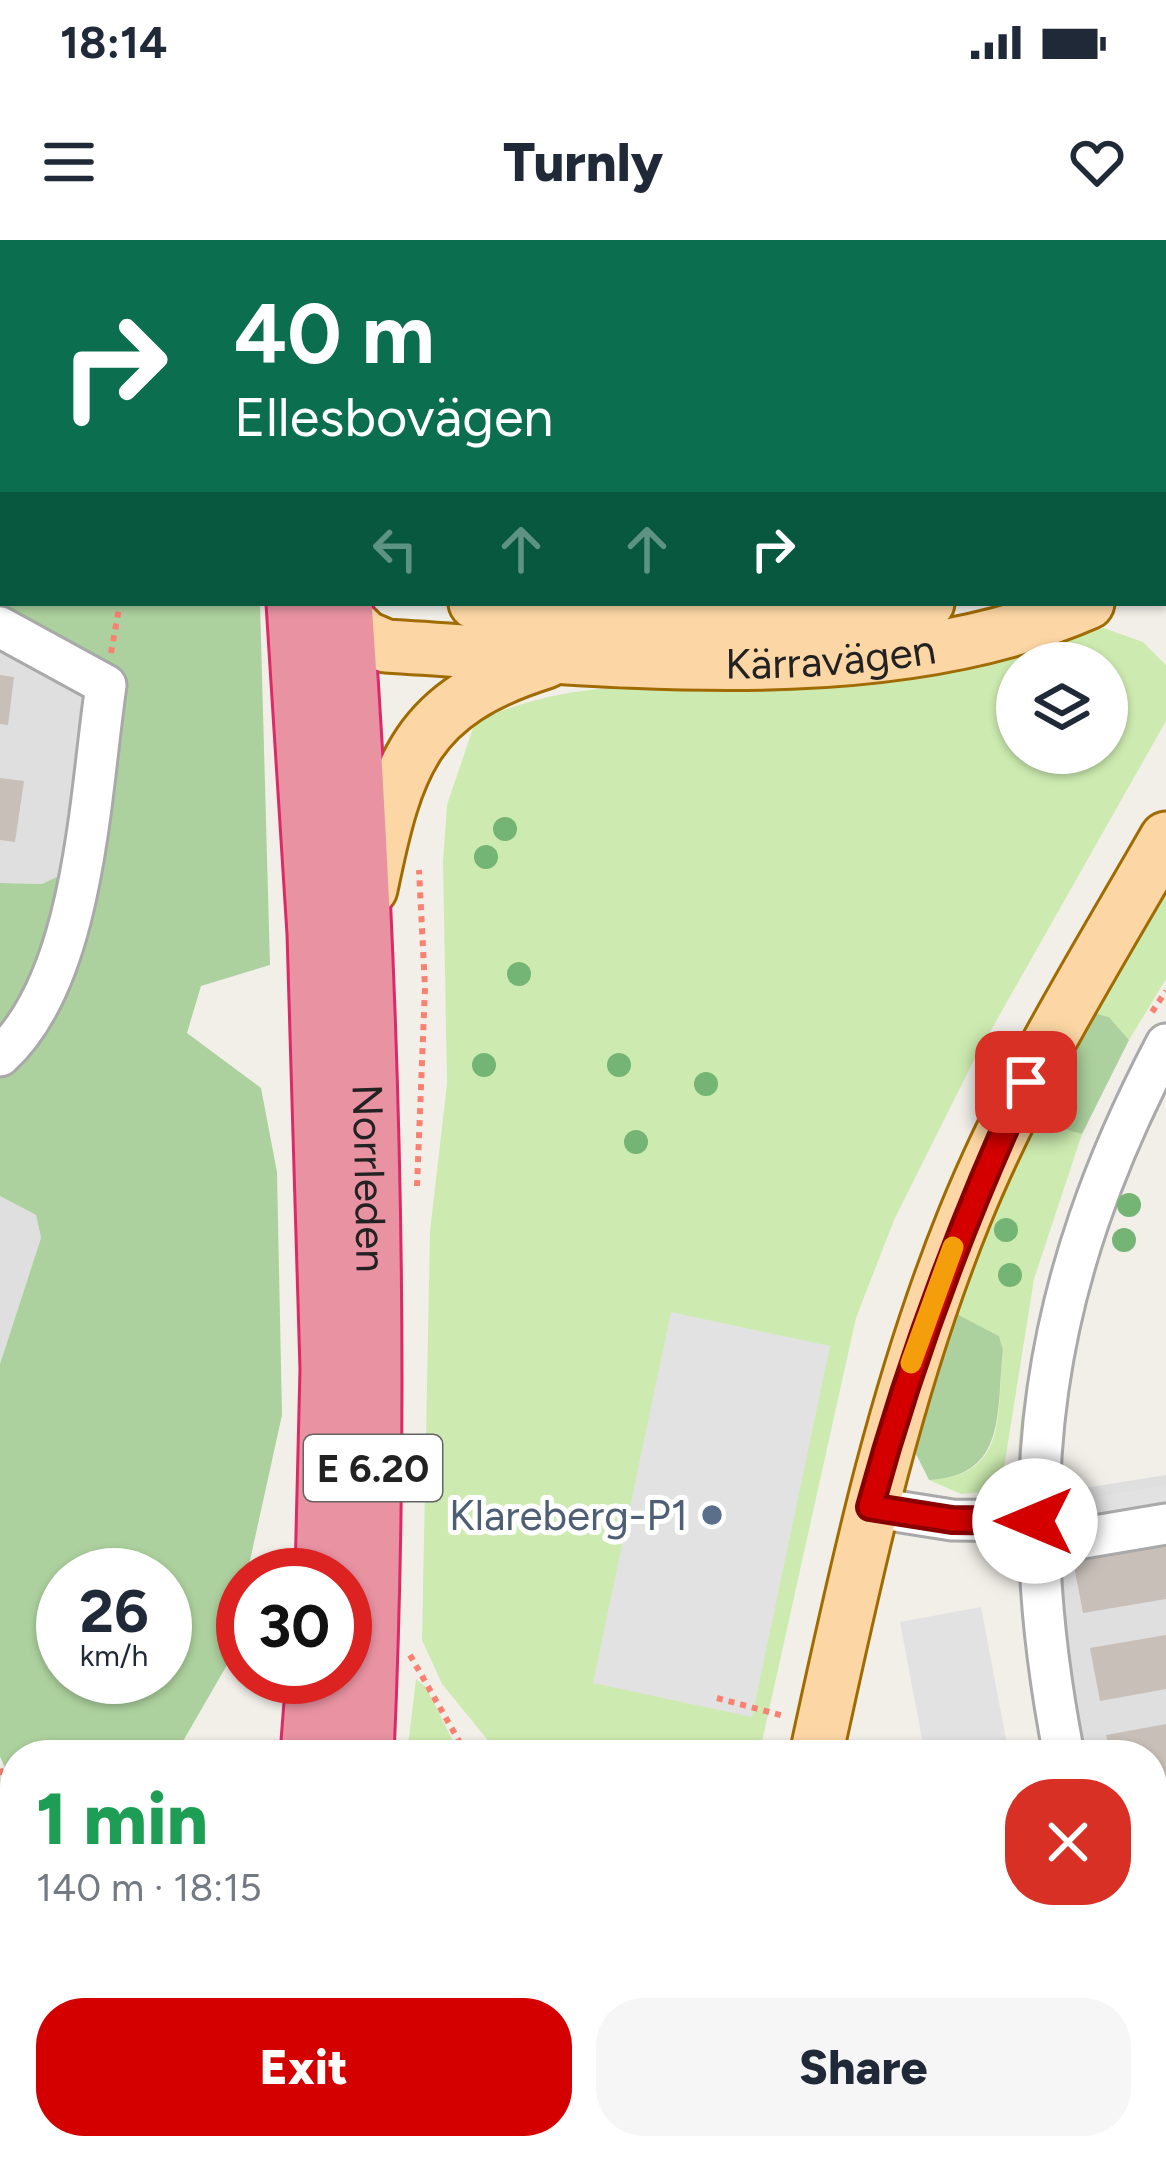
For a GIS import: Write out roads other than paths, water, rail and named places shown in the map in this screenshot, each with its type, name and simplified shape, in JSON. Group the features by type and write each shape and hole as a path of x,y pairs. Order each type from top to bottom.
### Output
{"highway":[{"name":"Norrleden","path":"326,1548 330,1369 304,682 338,606"},
{"name":"Norrleden","path":"338,606 362,930 372,1180 374,1537 365,1740"},
{"path":"311,1740 314,1704"}],"main road":[{"name":"Kärravägen","path":"338,606 365,638 386,646 568,624 765,621 901,606"},
{"name":"Kärravägen","path":"488,606 785,662 897,656 986,638 1079,606"},
{"name":"Kärravägen","path":"362,930 389,801 417,740 475,690 568,624"},
{"path":"819,1740 870,1507 918,1340 965,1216 1026,1082 1166,838"}],"street":[{"path":"0,628 106,685 62,948 37,1011 0,1056"},
{"path":"1062,1740 1035,1534 1048,1358 1069,1276 1116,1143 1166,1044"},
{"path":"870,1507 1035,1534 1166,1524"}],"place":[{"name":"Klareberg-P1","path":"712,1515"}]}
